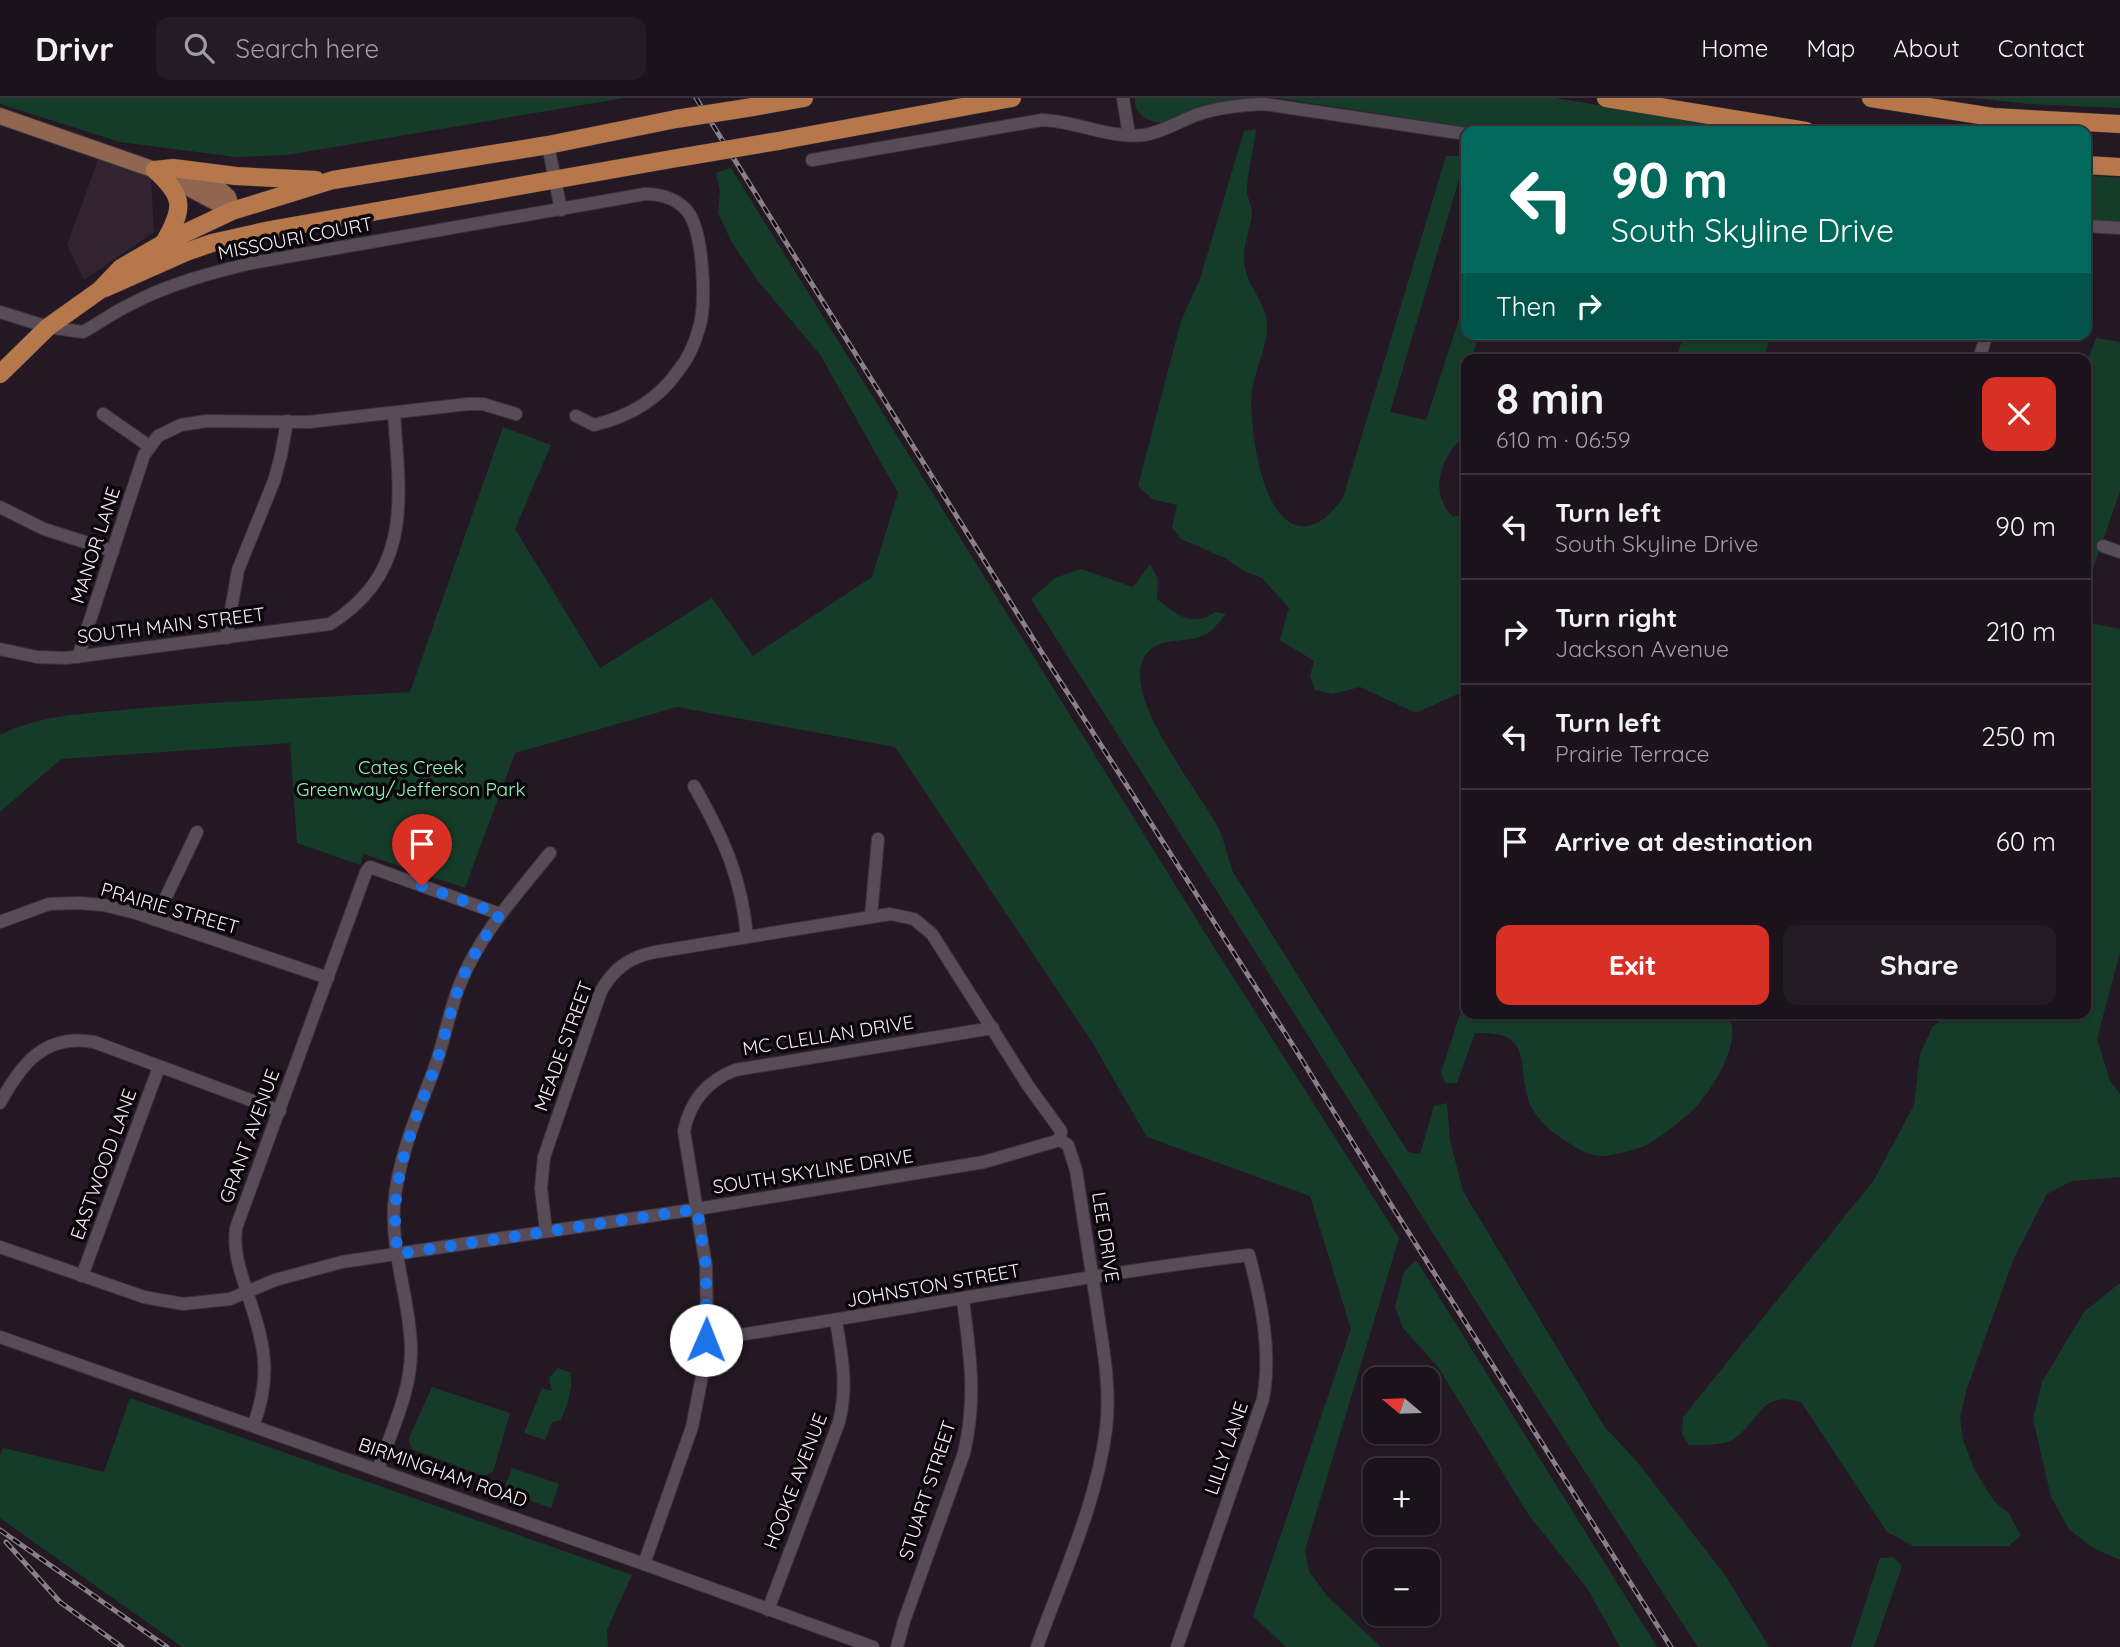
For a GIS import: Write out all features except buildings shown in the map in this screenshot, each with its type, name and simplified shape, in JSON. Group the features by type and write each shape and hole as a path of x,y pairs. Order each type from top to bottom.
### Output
{"highway":[{"path":"0,374 48,327 100,290 121,268 164,243 232,211 333,180 548,145 676,119 804,98"},
{"path":"100,290 212,243 293,226 555,182 1012,98"},
{"path":"1606,98 1775,126"},
{"path":"1871,98 1993,117 2120,124"},
{"path":"2091,165 2120,167"},
{"path":"155,170 173,168 236,176 333,180"},
{"path":"155,170 172,185 178,205 175,222 164,243"},
{"path":"232,211 262,223 293,226"},
{"path":"212,243 227,231 232,222 232,211"}],"main road":[{"path":"0,116 155,170 198,180 219,189 228,197 232,211"}],"street":[{"path":"1122,98 1129,135"},
{"path":"812,160 1028,121 1053,120 1112,134 1155,132 1204,113 1264,104 1461,133"},
{"path":"548,145 561,210"},
{"name":"MISSOURI COURT","path":"0,312 48,327 83,332 152,294 241,265 645,194 671,199 688,213 698,243 703,276 700,327 690,352 673,379 643,405 611,421 594,425 576,416"},
{"path":"2091,226 2120,228"},
{"path":"103,414 149,446 169,429 206,421 309,422 343,416 394,414 468,404 483,404 516,414"},
{"name":"SOUTH MAIN STREET","path":"0,649 37,657 78,657 330,624 360,602 376,581 388,556 400,500 394,414"},
{"path":"226,638 237,570 274,481 287,421"},
{"name":"MANOR LANE","path":"78,657 149,446"},
{"path":"0,507 44,529 113,551"},
{"path":"2103,546 2120,552"},
{"path":"694,786 719,830 736,873 747,937"},
{"path":"155,920 197,832"},
{"path":"871,916 878,839"},
{"path":"378,1470 405,1392 411,1363 410,1332 394,1208 399,1170 469,964 500,914 550,853"},
{"name":"GRANT AVENUE","path":"253,1426 262,1398 265,1369 262,1338 235,1253 236,1228 366,872 370,867 500,914"},
{"name":"PRAIRIE STREET","path":"0,922 49,904 68,902 103,905 328,978"},
{"name":"LEE DRIVE","path":"871,916 902,915 924,925 932,934 1029,1087 1061,1131 1060,1140 1068,1145 1076,1170 1105,1365 1108,1390 1107,1426 1091,1497 1037,1647"},
{"name":"MEADE STREET","path":"546,1231 541,1188 544,1157 601,991 608,979 623,964 641,955 871,916"},
{"name":"MC CLELLAN DRIVE","path":"644,1563 692,1427 699,1401 706,1340 706,1266 684,1131 691,1107 704,1088 735,1070 993,1028"},
{"path":"0,1103 29,1061 42,1049 74,1041 94,1042 279,1111"},
{"name":"EASTWOOD LANE","path":"82,1276 159,1067"},
{"name":"SOUTH SKYLINE DRIVE","path":"0,1247 144,1297 175,1304 214,1303 308,1269 342,1262 984,1163 1060,1140"},
{"name":"JOHNSTON STREET","path":"706,1340 836,1321 1166,1265 1250,1255"},
{"name":"LILLY LANE","path":"1177,1647 1264,1399 1267,1362 1262,1317 1250,1255"},
{"name":"STUART STREET","path":"897,1647 964,1453 969,1428 972,1369 963,1300"},
{"name":"HOOKE AVENUE","path":"768,1610 843,1406 845,1368 836,1321"},
{"name":"BIRMINGHAM ROAD","path":"0,1337 644,1563 845,1642 873,1647"}],"shaded area":[{"path":"99,157 151,178 154,232 84,280 67,245"}],"green space":[{"path":"0,98 624,98 287,155 236,157 120,142 0,104"},
{"path":"1135,98 1268,98 1231,101 1164,123 1153,121 1139,113"},
{"path":"1277,98 1555,98 1726,126 1461,126"},
{"path":"1973,98 2120,98 2120,108 2029,104"},
{"path":"1256,129 1247,184 1252,213 1245,248 1245,269 1267,320 1265,345 1252,391 1256,451 1270,497 1281,515 1295,525 1317,523 1343,498 1446,156 1461,156 1461,173 1390,412 1426,420 1461,316 1461,340 1477,340 1473,354 1461,354 1461,438 1444,462 1439,485 1445,507 1453,517 1461,515 1461,694 1416,713 1360,687 1332,694 1315,690 1310,676 1314,661 1280,640 1289,608 1262,578 1181,539 1172,527 1177,505 1152,499 1138,486 1181,321 1200,279 1244,131"},
{"name":"Cates Creek Greenway/Jefferson Park","path":"731,168 1205,933 1399,1238 1305,1550 1309,1571 1327,1596 1381,1647 1286,1647 1253,1616 1351,1329 1310,1196 1147,1137 1092,1042 895,747 677,707 515,753 465,888 364,854 360,865 297,843 290,743 61,759 0,812 0,735 31,723 64,716 131,709 410,692 503,427 551,445 515,529 600,668 712,598 753,656 872,577 898,493 821,356 758,281 732,243 718,213 720,192 716,173"},
{"path":"2091,175 2120,178 2120,222 2091,221"},
{"path":"2096,338 2120,342 2120,491 2091,575 2091,354"},
{"path":"1682,340 1770,340 1765,354 1678,354"},
{"path":"1150,564 1158,579 1157,599 1171,610 1192,619 1207,617 1216,612 1226,614 1213,629 1201,637 1155,647 1148,652 1140,669 1142,691 1151,715 1164,742 1220,831 1233,872 1408,1152 1420,1154 1434,1106 1447,1103 1450,1140 1463,1191 1604,1426 1638,1463 1725,1575 1769,1647 1698,1647 1031,599 1055,578 1081,569 1133,587"},
{"path":"2091,623 2120,629 2120,952 2097,1039 2110,1081 2120,1094 2120,1177 2072,1181 2047,1194 2014,1258 1967,1388 1960,1418 1963,1440 1975,1471 1994,1501 2009,1514 2021,1535 2009,1546 1913,1546 1887,1532 1801,1402 1787,1399 1769,1403 1734,1439 1718,1444 1689,1445 1682,1434 1683,1417 1874,1180 1914,1105 1920,1054 1933,1026 1944,1019 2091,1019"},
{"path":"1461,1011 1461,1019 1730,1019 1732,1024 1730,1049 1718,1076 1690,1113 1644,1146 1606,1156 1584,1152 1567,1142 1539,1118 1528,1099 1519,1051 1506,1037 1475,1033 1457,1083 1445,1083 1441,1072"},
{"path":"1416,1260 1657,1647 1620,1647 1587,1588 1528,1514 1440,1367 1403,1328 1395,1307 1404,1272"},
{"path":"2120,1283 2120,1560 2093,1548 2069,1529 2051,1497 2033,1419 2042,1382 2084,1312"},
{"path":"558,1368 571,1373 568,1402 561,1420 552,1422 545,1440 524,1433 542,1388 552,1391 549,1378"},
{"path":"432,1387 510,1413 493,1472 483,1476 412,1449 408,1440"},
{"path":"130,1398 632,1575 607,1630 608,1647 182,1647 0,1518 0,1456 3,1448 104,1472"},
{"path":"512,1468 559,1484 551,1508 503,1491"},
{"path":"1893,1557 1902,1566 1874,1647 1851,1647 1880,1558"}],"railway":[{"path":"696,98 1037,645 1294,1047 1671,1647"},
{"path":"0,1530 167,1647"},
{"path":"6,1542 60,1602 122,1647"}],"route":[{"path":"422,886 500,914 476,951 460,985 443,1044 399,1170 394,1208 398,1254 697,1209 706,1266 706,1340"}]}
